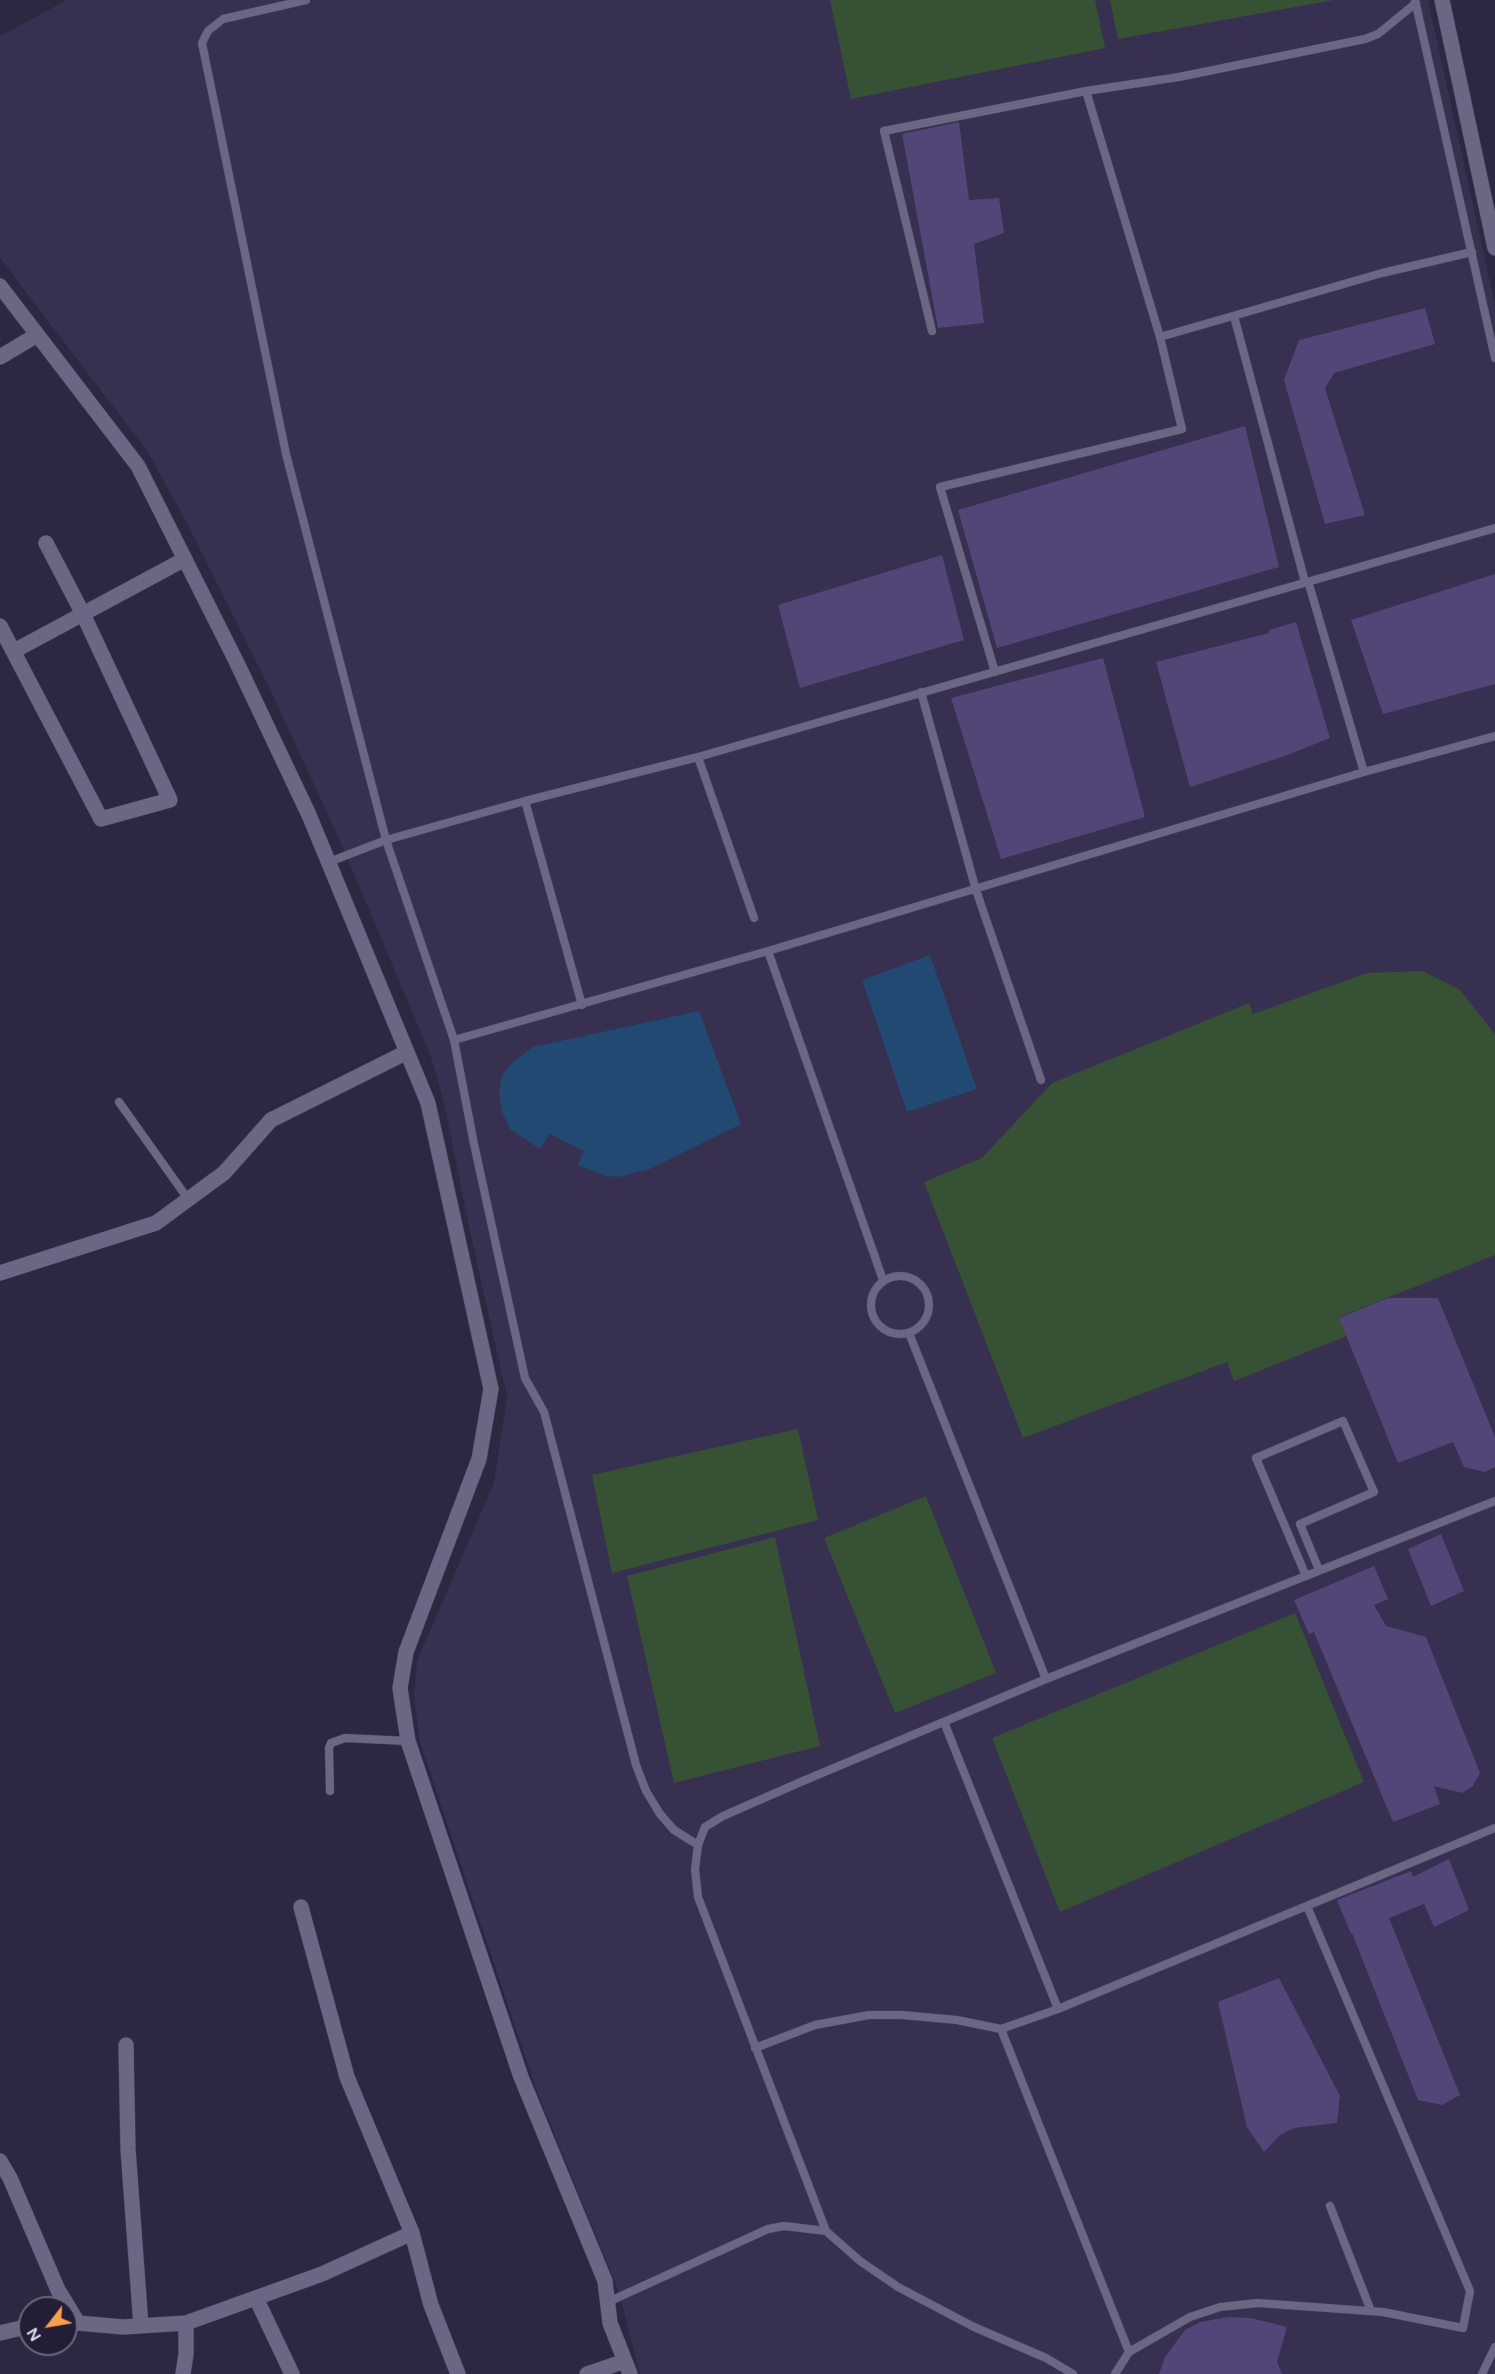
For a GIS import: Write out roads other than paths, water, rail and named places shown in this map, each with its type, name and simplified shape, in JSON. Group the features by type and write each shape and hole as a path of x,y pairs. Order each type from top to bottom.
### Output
{"street":[{"path":"1442,0 1495,248"},
{"path":"0,286 138,466 309,815 428,1103 491,1389 479,1459 406,1653 399,1688 408,1741 522,2077 605,2281 610,2323 628,2367 587,2374"},
{"path":"0,357 37,335"},
{"path":"0,626 100,819 170,800 46,543"},
{"path":"14,651 185,559"},
{"path":"0,1273 156,1223 224,1173 272,1120 407,1052"},
{"path":"301,1907 347,2077 412,2233 431,2306 458,2374"},
{"path":"126,2045 128,2149 141,2326"},
{"path":"0,2162 5,2181 61,2296"},
{"path":"78,2323 123,2327 186,2323 322,2274 412,2233"},
{"path":"256,2298 292,2374"},
{"path":"183,2374 186,2354 186,2323"},
{"path":"0,2333 18,2329"}],"lane":[{"path":"306,0 223,19 208,31 202,43 286,454 386,840 454,1040 474,1144 525,1378 544,1412 636,1765 646,1791 660,1814 674,1830 698,1845"},
{"path":"932,331 884,131 1086,91 1179,77 1365,39 1378,34 1416,1 1495,358"},
{"path":"995,672 940,487 1182,429 1160,337 1086,91"},
{"path":"1160,337 1382,273 1472,252"},
{"path":"1234,316 1307,582 1364,772"},
{"path":"329,862 386,840 525,801 698,757 1495,528"},
{"path":"921,692 976,890 1041,1080"},
{"path":"454,1040 768,951 1364,772 1495,736"},
{"path":"698,757 754,918"},
{"path":"525,801 582,1005"},
{"path":"768,951 883,1280"},
{"path":"119,1102 188,1199"},
{"path":"902,1275 920,1283 926,1291 929,1301 925,1321 909,1333 891,1333 882,1329 871,1314 872,1295 883,1280 902,1275"},
{"path":"909,1333 1046,1679"},
{"path":"1306,1576 1256,1458 1343,1421 1374,1492 1300,1524 1319,1570"},
{"path":"1073,2374 1046,2358 974,2326 898,2287 860,2261 826,2231 698,1897 695,1869 698,1845 705,1827 723,1816 1046,1679 1495,1501"},
{"path":"944,1722 1058,2009"},
{"path":"330,1791 329,1748 331,1743 345,1738 408,1741"},
{"path":"755,2048 815,2025 869,2016 902,2015 957,2020 1001,2029 1058,2009 1495,1828"},
{"path":"1115,2374 1129,2352 1190,2317 1220,2307 1258,2303 1371,2311 1463,2328 1470,2291 1307,1906"},
{"path":"1001,2029 1129,2352"},
{"path":"1330,2206 1371,2311"},
{"path":"608,2302 768,2229 793,2226 826,2231"},
{"path":"1482,2374 1495,2347"}],"water":[{"path":"930,955 977,1089 907,1112 862,980"},
{"path":"699,1011 741,1124 650,1169 619,1177 605,1176 578,1165 584,1151 550,1134 540,1149 510,1129 502,1112 499,1093 502,1076 514,1061 533,1047"}]}
